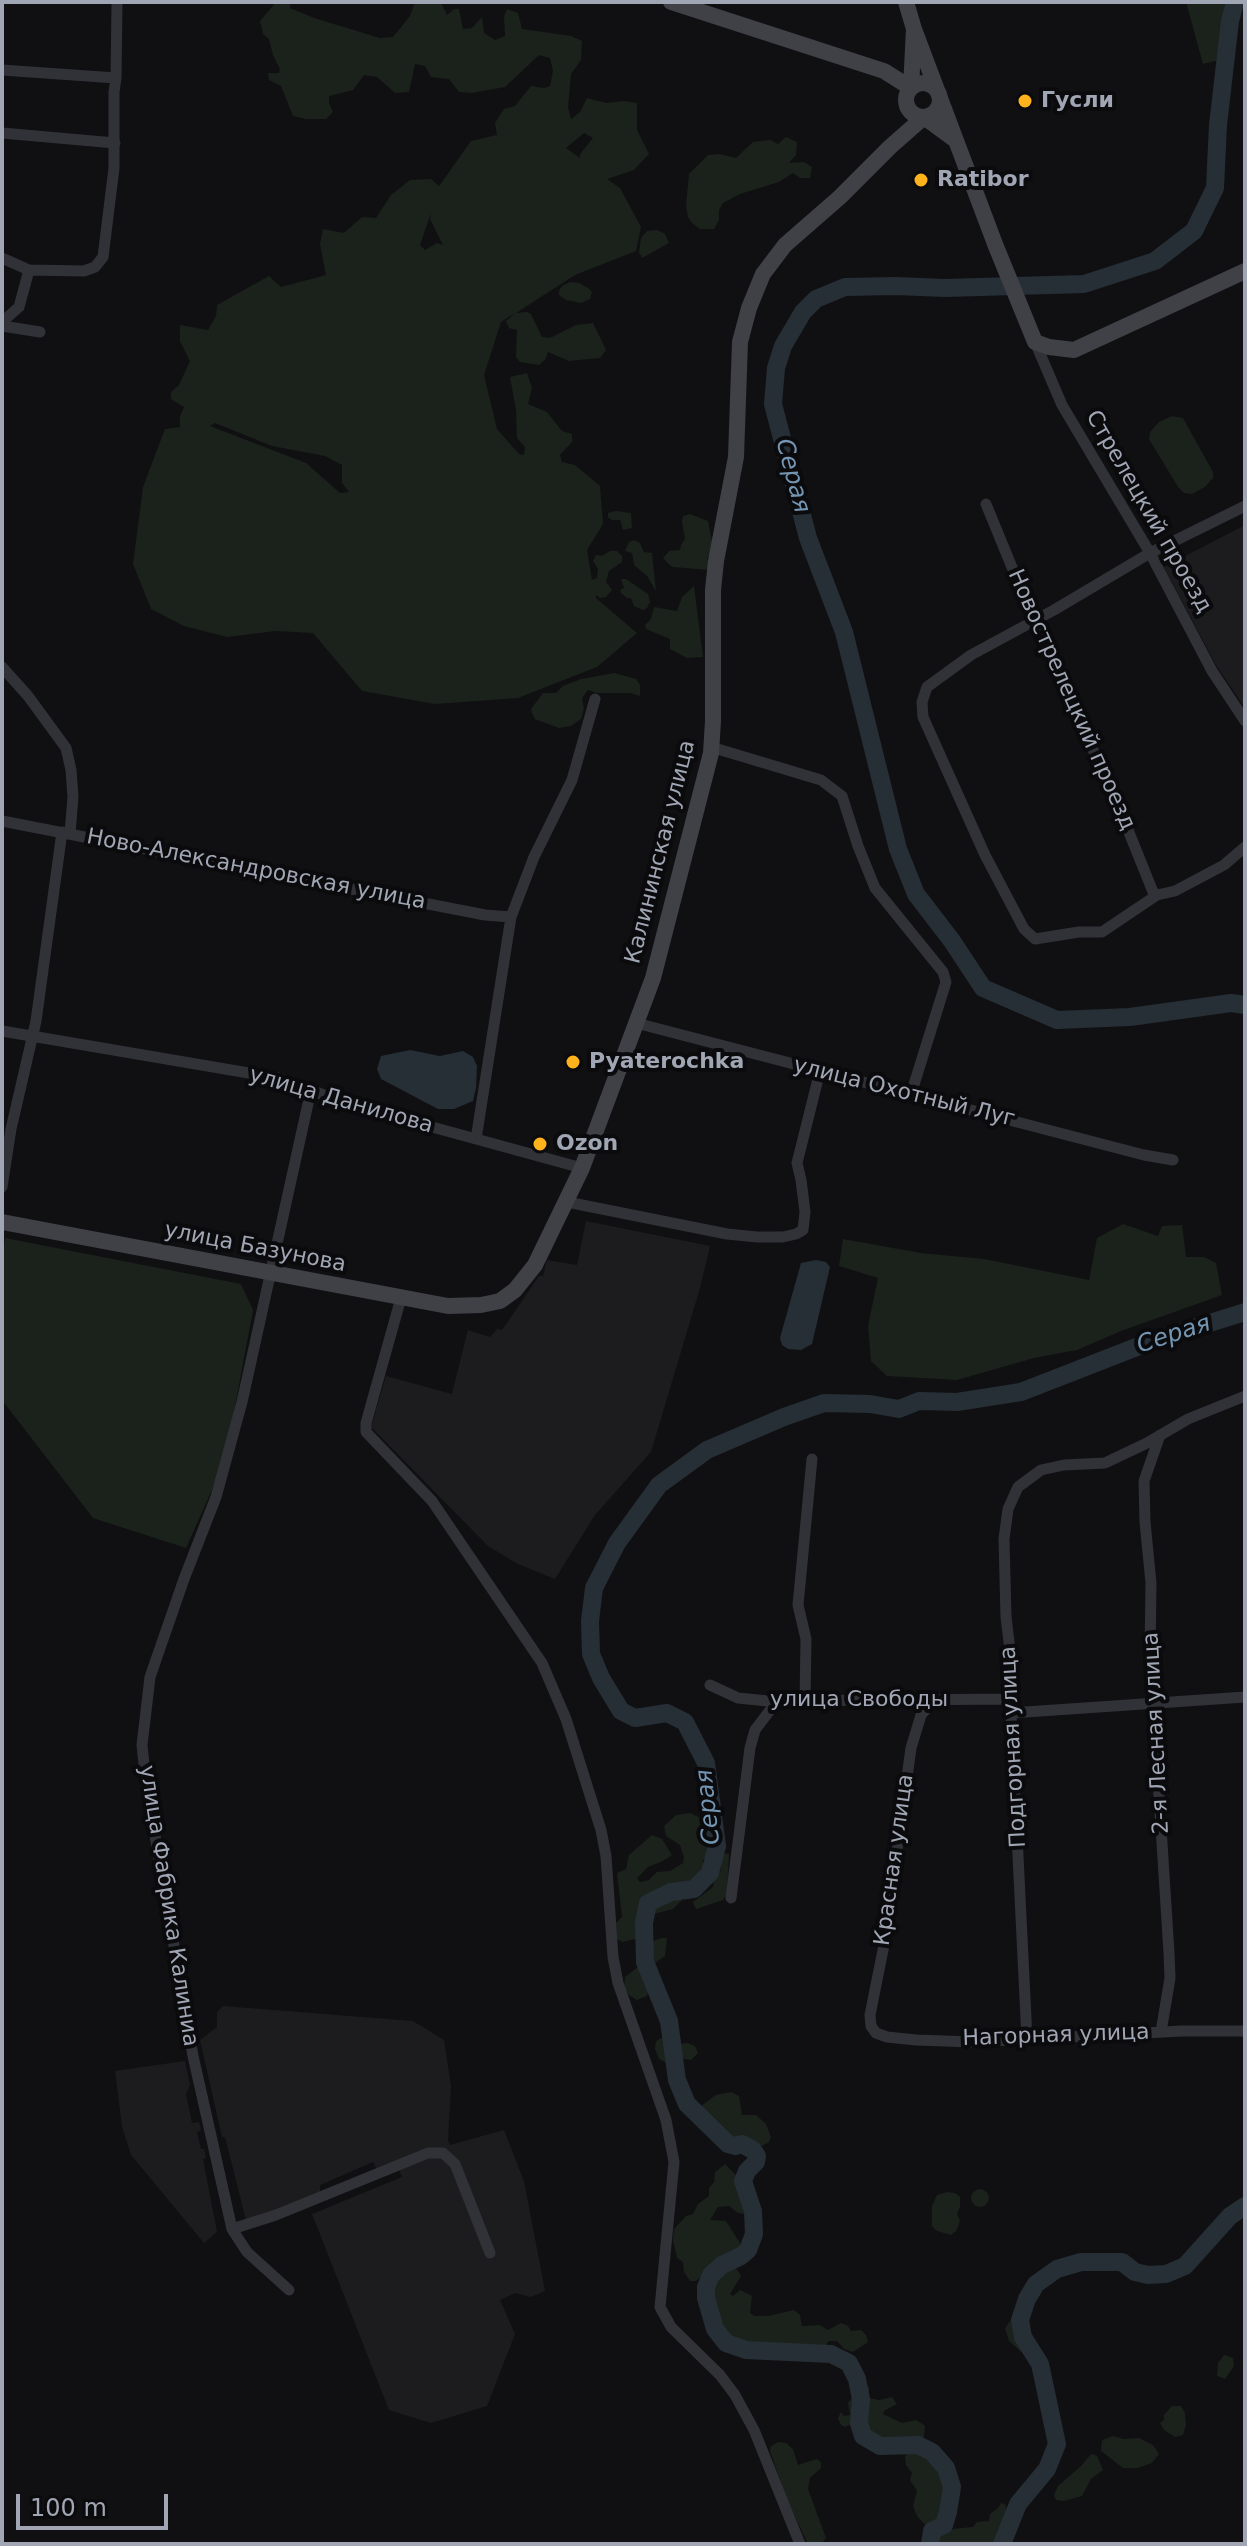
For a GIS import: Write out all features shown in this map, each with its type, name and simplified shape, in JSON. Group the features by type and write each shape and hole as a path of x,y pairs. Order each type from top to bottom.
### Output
{"street":[{"path":"2,258 29,270 84,271 95,267 103,257 115,143 117,2"},
{"path":"671,2 884,71 909,96"},
{"path":"906,2 914,29 909,96 912,113 924,117 954,139"},
{"name":"Стрелецкий проезд","path":"914,29 995,244 1062,405 1150,553 1212,671 1245,721"},
{"path":"2,70 116,78"},
{"path":"890,147 909,96 919,84 935,88 939,96 937,110 924,117"},
{"name":"Калининская улица","path":"500,1301 515,1290 535,1265 582,1168 653,978 711,747 713,590 736,457 740,342 749,308 763,274 785,245 924,117"},
{"path":"2,133 115,143"},
{"path":"2,324 19,307 29,270"},
{"path":"1035,342 1074,350 1245,271"},
{"path":"2,324 40,332"},
{"name":"Новострелецкий проезд","path":"986,504 1034,621 1116,800 1153,892 1157,895"},
{"path":"1245,506 1150,553 971,655 927,687 922,702 923,717 985,855 1024,929 1035,939 1102,932 1157,895 1175,891 1224,865 1245,847"},
{"path":"2,667 28,696 66,748 73,797 32,1036 11,1129 2,1187"},
{"path":"476,1139 511,917 534,857 572,780 595,699"},
{"path":"711,747 821,780 842,796 875,888 936,960 946,982 911,1094"},
{"name":"Ново-Александровская улица","path":"2,821 485,915 511,917"},
{"name":"улица Охотный Луг","path":"636,1023 1173,1160"},
{"name":"улица Данилова","path":"2,1031 278,1078 348,1104 582,1168"},
{"path":"567,1202 727,1234 757,1237 796,1234 803,1230 805,1212 797,1163 820,1071"},
{"name":"улица Фабрика Калиниа","path":"289,2290 247,2252 232,2229 193,2056 142,1745 150,1677 216,1497 242,1402 311,1090"},
{"name":"улица Базунова","path":"2,1222 448,1306 500,1301"},
{"path":"401,1298 366,1432 432,1501 542,1663 566,1719 601,1830 618,1983 666,2120 674,2162 660,2307 671,2327 720,2375 735,2395 754,2430 800,2544"},
{"path":"1160,1435 1188,1419 1245,1396"},
{"name":"Подгорная улица","path":"1027,2039 1011,1713 1013,1675 1006,1617 1004,1555 1008,1509 1018,1487 1041,1470 1064,1465 1105,1463 1160,1435"},
{"name":"2-я Лесная улица","path":"1160,1435 1144,1481 1151,1583 1150,1654 1170,1978 1161,2032"},
{"path":"805,1701 806,1639 798,1605 812,1459"},
{"name":"улица Свободы","path":"710,1685 738,1698 777,1701 1011,1699"},
{"path":"1011,1713 1245,1697"},
{"name":"Красная улица","path":"871,2026 870,2015 884,1945 911,1748 921,1715 934,1700"},
{"path":"731,1898 750,1748 755,1730 777,1701"},
{"name":"Нагорная улица","path":"871,2026 876,2033 887,2037 973,2042 1245,2031"},
{"path":"232,2229 276,2215 428,2153 443,2153 455,2164 490,2253"}],"shaded area":[{"path":"276,2 291,2 290,8 314,18 380,38 393,37 410,16 415,2 441,2 447,15 459,9 463,29 472,28 482,17 484,33 495,40 505,36 504,16 507,9 518,13 522,29 571,36 582,41 581,60 571,74 568,108 571,119 580,112 587,98 606,103 637,103 637,130 649,154 634,170 607,179 620,188 641,227 636,251 575,275 516,313 531,314 542,337 550,338 576,325 593,323 606,350 600,358 569,361 548,352 539,365 520,362 516,357 517,330 509,328 506,321 515,313 501,322 484,375 497,429 519,454 524,455 525,447 517,438 510,377 527,373 532,388 528,404 547,412 562,431 572,434 572,442 560,455 562,462 575,465 600,486 603,524 587,550 592,580 597,578 598,569 593,561 596,555 617,551 622,556 622,562 609,571 606,582 612,590 606,597 596,595 596,598 637,633 597,667 518,698 435,704 362,691 313,633 276,631 227,637 184,626 151,609 133,564 143,487 165,429 180,427 184,407 171,399 171,392 179,385 190,361 180,341 180,325 208,330 216,316 217,305 269,276 281,287 326,275 320,244 323,229 344,233 362,217 376,218 391,195 410,180 431,179 439,186 471,141 497,135 495,123 504,109 515,106 531,86 550,86 553,71 550,58 539,55 505,87 472,93 459,92 449,79 431,77 425,66 415,64 409,92 395,93 377,77 364,75 353,90 329,96 333,112 326,119 306,119 293,116 281,86 269,80 268,73 279,73 280,69 260,21","holes":["584,133 593,138 580,158 566,148","431,213 430,219 443,245 437,243 425,250 420,245","215,423 272,446 325,456 342,465 342,483 349,492 340,493 306,463 210,426"]},
{"path":"1186,2 1229,2 1219,60 1203,64"},
{"path":"786,137 797,142 796,155 789,163 804,162 812,167 810,178 800,178 793,173 779,182 740,194 723,203 714,229 700,229 692,223 686,205 689,174 708,155 736,158 753,142 770,140 778,144"},
{"path":"657,230 665,234 669,243 642,258 639,252 641,238 647,231"},
{"path":"570,282 588,288 592,292 590,299 581,303 559,295 562,286"},
{"path":"1172,416 1183,418 1213,472 1213,478 1205,487 1192,494 1184,493 1178,487 1149,439 1150,432 1159,422"},
{"path":"608,513 631,513 632,528 623,530 620,520 608,517"},
{"path":"690,514 708,521 712,541 712,550 707,559 710,570 672,567 663,558 669,551 680,550 685,539 683,516"},
{"path":"1245,525 1245,708 1216,665 1164,567"},
{"path":"634,540 640,543 644,552 652,553 656,591 647,576 634,565 632,553 625,551 629,542"},
{"path":"621,579 626,579 648,594 650,602 647,608 643,610 634,606 631,598 621,593 620,590 624,588"},
{"path":"694,586 703,657 687,658 670,649 670,639 646,629 645,625 651,619 654,607 677,611 682,597"},
{"path":"615,673 636,679 640,685 640,696 588,690 582,698 584,709 581,719 571,726 559,728 535,719 531,709 543,693 556,693 563,686 581,679"},
{"path":"410,1050 440,1056 463,1051 473,1057 477,1066 473,1101 454,1109 438,1109 381,1079 377,1069 381,1056"},
{"path":"586,1221 710,1246 651,1452 595,1515 555,1579 518,1564 488,1546 371,1427 386,1376 452,1394 468,1330 490,1337 497,1329 502,1330 539,1276 543,1276 547,1260 577,1265"},
{"path":"1123,1224 1158,1236 1162,1226 1182,1225 1186,1257 1204,1257 1216,1263 1222,1295 1077,1350 1034,1358 957,1380 887,1376 871,1361 868,1326 878,1278 839,1266 843,1239 921,1253 984,1259 1089,1280 1097,1238"},
{"path":"5,1238 241,1284 253,1310 234,1412 216,1481 186,1548 93,1518 2,1400 2,1264"},
{"path":"826,1262 830,1267 812,1344 801,1350 788,1349 782,1345 780,1338 801,1263"},
{"path":"690,1813 714,1824 720,1836 717,1853 702,1861 711,1862 714,1873 686,1887 682,1900 673,1909 649,1915 638,1926 643,1933 640,1938 622,1942 617,1939 616,1923 622,1917 617,1873 626,1869 629,1855 652,1835 662,1839 672,1855 648,1867 637,1878 640,1882 683,1863 680,1845 666,1836 664,1826 676,1815"},
{"path":"722,1853 729,1854 727,1894 723,1900 696,1909 693,1902 713,1887 721,1870 718,1858"},
{"path":"667,1938 665,1956 654,1964 644,1966 640,1960 641,1945"},
{"path":"638,1967 643,1968 650,1989 647,1996 637,2000 624,1987 625,1977"},
{"path":"223,2006 413,2021 444,2040 451,2086 450,2145 504,2130 524,2181 545,2291 531,2297 515,2293 500,2300 515,2334 487,2406 431,2423 389,2410 312,2214 402,2177 399,2170 378,2171 373,2162 320,2185 320,2194 246,2220 225,2137 222,2137 200,2040 217,2027 217,2012"},
{"path":"665,2036 674,2039 676,2044 695,2046 698,2053 691,2060 679,2058 667,2063 659,2059 656,2041"},
{"path":"185,2061 190,2085 186,2094 192,2123 199,2122 201,2130 197,2132 206,2158 203,2159 217,2232 204,2243 131,2155 122,2127 115,2071"},
{"path":"731,2092 739,2096 742,2115 756,2115 766,2124 771,2137 769,2142 760,2147 740,2140 730,2141 702,2117 701,2106 716,2095"},
{"path":"725,2164 757,2197 761,2210 749,2215 738,2213 729,2206 718,2207 710,2220 726,2221 740,2243 739,2250 706,2268 696,2281 690,2281 684,2272 683,2262 677,2258 674,2229 709,2196 715,2172"},
{"path":"980,2189 989,2198 980,2207 971,2198"},
{"path":"947,2192 960,2197 957,2214 960,2221 951,2235 932,2226 932,2206 937,2195"},
{"path":"736,2268 741,2276 730,2294 733,2296 740,2290 752,2296 750,2313 755,2316 794,2310 800,2315 802,2326 820,2325 828,2330 841,2323 851,2331 861,2330 868,2342 853,2352 844,2349 837,2341 829,2341 814,2359 799,2353 795,2360 788,2361 761,2348 752,2351 744,2344 729,2342 720,2332 712,2286 714,2276 721,2269"},
{"path":"1010,2321 1015,2321 1036,2345 1037,2351 1033,2356 1027,2357 1009,2341 1005,2328"},
{"path":"1224,2355 1233,2358 1234,2366 1225,2379 1217,2376 1218,2363"},
{"path":"856,2380 869,2387 869,2398 879,2400 892,2397 897,2404 883,2414 902,2423 916,2420 925,2426 924,2437 912,2444 889,2440 886,2447 877,2447 872,2443 871,2431 863,2424 862,2415 857,2416 854,2423 845,2427 841,2425 838,2418 841,2412 844,2416 850,2415 851,2384"},
{"path":"1172,2406 1181,2406 1185,2413 1183,2435 1175,2437 1160,2423"},
{"path":"1113,2436 1139,2438 1153,2445 1159,2454 1152,2463 1138,2468 1123,2468 1101,2451 1102,2440"},
{"path":"778,2442 786,2443 793,2449 798,2465 817,2459 821,2462 821,2468 810,2478 808,2489 826,2538 821,2544 807,2542 787,2499 770,2451 771,2446"},
{"path":"911,2448 919,2449 940,2463 940,2468 951,2482 949,2507 943,2521 937,2525 926,2526 913,2506 917,2491 910,2480 912,2473 905,2457"},
{"path":"1091,2454 1097,2456 1103,2470 1091,2479 1082,2496 1056,2500 1054,2495 1058,2486"},
{"path":"1001,2503 1006,2505 1007,2526 1000,2544 941,2544 936,2540 936,2533 943,2530 973,2527 977,2522 989,2521 990,2514"}],"waterway":[{"name":"Серая","path":"1235,2 1218,125 1215,188 1194,231 1155,261 1084,284 845,287 816,299 803,312 783,346 776,368 773,404 808,538 844,632 898,849 916,894 983,988 1057,1020 1130,1017 1231,1003 1245,1005"},
{"name":"Серая","path":"930,2544 932,2531 944,2525 948,2512 952,2487 946,2468 932,2452 918,2445 880,2446 863,2436 859,2423 861,2399 857,2379 849,2363 831,2354 746,2350 726,2343 715,2329 706,2287 711,2275 722,2265 748,2250 754,2234 753,2211 743,2181 757,2156 742,2144 728,2144 687,2104 677,2080 669,2021 645,1962 644,1923 648,1903 671,1892 694,1889 710,1873 717,1846 706,1763 685,1722 667,1713 635,1718 621,1711 591,1654 590,1621 594,1588 617,1543 659,1485 707,1450 784,1417 824,1403 870,1404 899,1409 919,1401 957,1402 1021,1392 1152,1341 1245,1312"},
{"name":"Серая","path":"1002,2544 1018,2504 1047,2469 1057,2444 1040,2364 1023,2337 1020,2320 1036,2284 1057,2269 1081,2262 1122,2262 1135,2272 1166,2274 1185,2266 1230,2216 1245,2206"}],"place":[{"name":"Гусли","path":"1025,101"},
{"name":"Ratibor","path":"921,180"},
{"name":"Pyaterochka","path":"573,1062"},
{"name":"Ozon","path":"540,1144"}]}
